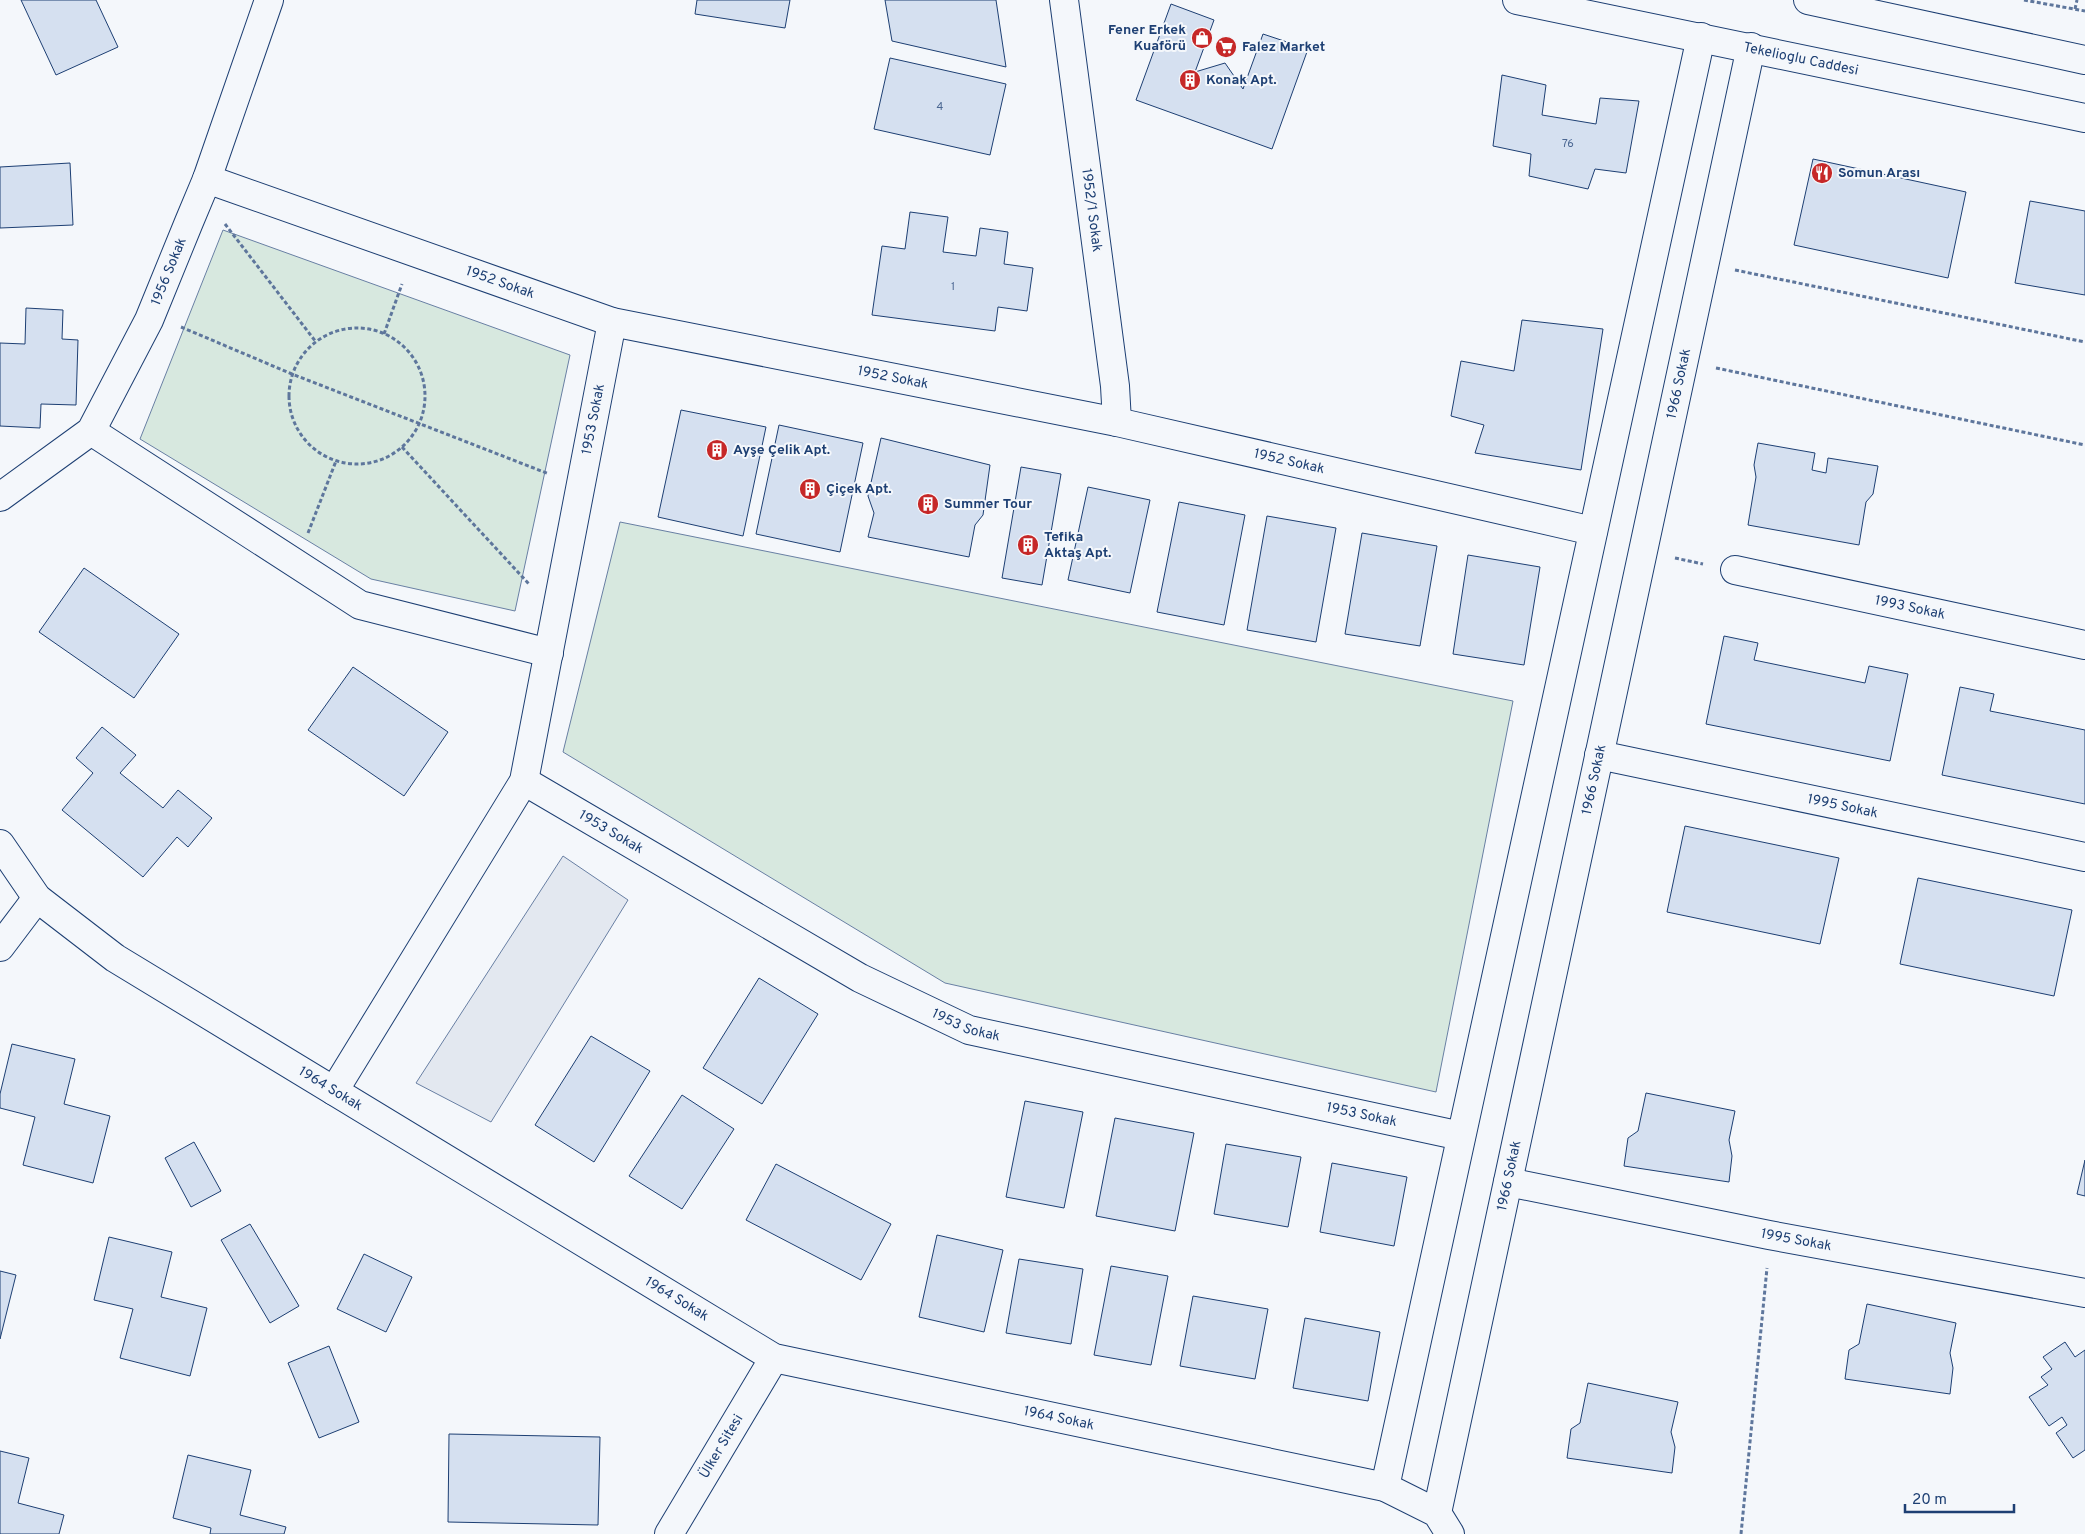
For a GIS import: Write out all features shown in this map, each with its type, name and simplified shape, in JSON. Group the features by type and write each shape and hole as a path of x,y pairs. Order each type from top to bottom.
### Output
{"street":[{"name":"1956 Sokak","path":"0,497 91,431 149,320 207,179 269,0"},
{"name":"1952/1 Sokak","path":"1064,0 1115,386 1117,422"},
{"name":"Tekelioglu Caddesi","path":"1517,0 2085,118"},
{"path":"1808,0 2085,60"},
{"path":"1385,1487 1701,37"},
{"name":"1966 Sokak","path":"1444,1523 1508,1182 1751,48"},
{"name":"1952 Sokak","path":"207,179 612,322 1117,422 1593,531"},
{"name":"1953 Sokak","path":"334,1091 524,781 612,322"},
{"path":"91,431 360,604 549,653"},
{"name":"1993 Sokak","path":"1735,570 2085,646"},
{"name":"1995 Sokak","path":"1599,755 2085,857"},
{"name":"1953 Sokak","path":"524,781 860,978 970,1030 1462,1136"},
{"name":"1964 Sokak","path":"0,844 37,898 116,958 774,1358 1385,1487 1444,1523"},
{"path":"0,947 37,898"},
{"name":"1995 Sokak","path":"1508,1182 1770,1236 2085,1293"},
{"name":"Ülker Sitesi","path":"669,1534 774,1358"}],"path":[{"path":"2024,0 2085,11"},
{"path":"2075,9 2077,0"},
{"path":"222,220 316,342"},
{"path":"1730,269 2085,342"},
{"path":"384,334 402,284"},
{"path":"174,324 292,374 550,474"},
{"path":"366,328 384,334 406,349 420,368 425,391 423,414 414,434 402,447 379,460 358,465 336,461 316,451 301,436 291,416 288,394 292,374 304,353 316,342 321,338 343,330 366,328"},
{"path":"1710,367 2085,445"},
{"path":"402,447 530,586"},
{"path":"291,560 304,543 336,461"},
{"path":"1672,558 1735,570"},
{"path":"1741,1534 1770,1236"}],"shaded area":[{"path":"223,230 570,355 515,611 371,579 140,439"},
{"path":"620,522 1513,701 1436,1092 945,983 563,752"},
{"path":"563,856 628,900 491,1122 416,1083"}],"building":[{"path":"21,0 96,0 118,47 56,75"},
{"path":"697,0 790,0 785,28 695,14"},
{"path":"885,0 996,0 1006,67 892,41"},
{"name":"Konak Apt.","path":"1171,4 1214,20 1195,72 1225,63 1243,89 1263,34 1308,49 1272,149 1136,100"},
{"path":"890,58 1006,84 990,155 874,129"},
{"path":"1502,75 1546,85 1542,115 1596,124 1600,98 1639,101 1626,173 1595,169 1588,189 1529,176 1531,154 1493,146"},
{"path":"1813,159 1966,192 1948,278 1794,245"},
{"path":"70,163 73,225 0,228 0,167"},
{"path":"2030,201 2085,211 2085,295 2015,283"},
{"path":"910,212 948,217 943,252 976,256 980,228 1008,232 1004,264 1033,268 1027,311 998,307 995,331 872,315 882,246 905,249"},
{"path":"26,308 63,310 62,339 78,340 76,405 41,404 40,428 0,426 0,343 25,344"},
{"path":"1522,320 1603,329 1581,470 1475,453 1484,425 1451,416 1461,361 1514,371"},
{"name":"Ayşe Çelik Apt.","path":"681,410 766,427 743,536 658,517"},
{"name":"Çiçek Apt.","path":"779,425 863,443 840,552 756,534"},
{"name":"Summer Tour","path":"881,438 990,465 983,515 975,525 969,557 868,537 874,513 868,496"},
{"path":"1758,443 1815,453 1812,470 1826,473 1828,458 1878,466 1873,494 1866,502 1859,545 1748,525 1756,477 1754,465"},
{"name":"Tefika Aktaş Apt.","path":"1021,467 1061,474 1042,585 1002,578"},
{"path":"1088,487 1150,500 1130,593 1068,580"},
{"path":"1179,502 1245,515 1224,625 1157,612"},
{"path":"1267,516 1336,528 1316,642 1247,630"},
{"path":"1362,533 1437,546 1420,646 1345,634"},
{"path":"1468,555 1540,567 1524,665 1453,654"},
{"path":"84,568 179,634 134,698 39,632"},
{"path":"1724,636 1758,643 1754,660 1865,683 1869,666 1908,674 1890,761 1706,724"},
{"path":"353,667 448,732 404,796 308,730"},
{"path":"1960,687 1994,694 1990,711 2085,730 2085,804 1942,775"},
{"path":"102,727 136,755 120,773 163,808 178,790 212,818 188,847 177,837 143,877 62,810 93,773 76,758"},
{"path":"1685,826 1839,858 1820,944 1667,912"},
{"path":"1918,878 2072,910 2054,996 1900,964"},
{"path":"759,978 818,1014 762,1104 703,1068"},
{"path":"591,1036 650,1071 594,1162 535,1125"},
{"path":"12,1044 75,1059 64,1104 110,1116 93,1183 23,1165 35,1117 0,1108 0,1094"},
{"path":"1646,1093 1735,1111 1729,1140 1732,1156 1729,1182 1624,1166 1628,1138 1638,1131"},
{"path":"682,1095 734,1129 682,1209 629,1176"},
{"path":"1025,1101 1083,1112 1064,1208 1006,1197"},
{"path":"1115,1118 1194,1133 1175,1231 1096,1216"},
{"path":"194,1142 221,1191 191,1207 165,1158"},
{"path":"1226,1144 1301,1157 1288,1227 1214,1214"},
{"path":"2085,1160 2085,1196 2077,1194"},
{"path":"1332,1163 1407,1177 1394,1246 1320,1232"},
{"path":"776,1164 891,1224 861,1280 746,1220"},
{"path":"250,1224 299,1306 270,1323 221,1240"},
{"path":"937,1235 1003,1250 984,1332 919,1317"},
{"path":"109,1237 172,1252 161,1297 207,1308 190,1376 120,1358 133,1309 94,1300"},
{"path":"364,1254 412,1277 386,1332 337,1309"},
{"path":"1019,1259 1083,1269 1071,1344 1006,1333"},
{"path":"1111,1266 1168,1276 1151,1365 1094,1355"},
{"path":"0,1271 16,1275 0,1339"},
{"path":"1193,1296 1268,1309 1255,1379 1180,1366"},
{"path":"1867,1304 1956,1323 1950,1353 1953,1368 1950,1394 1845,1379 1849,1350 1859,1344"},
{"path":"1305,1318 1380,1332 1368,1401 1293,1388"},
{"path":"2065,1342 2075,1357 2085,1350 2085,1450 2073,1458 2056,1433 2067,1425 2062,1417 2049,1426 2029,1397 2048,1385 2041,1377 2052,1369 2043,1357"},
{"path":"329,1346 359,1422 319,1438 288,1363"},
{"path":"1588,1383 1678,1402 1671,1432 1675,1447 1672,1473 1567,1458 1571,1429 1580,1423"},
{"path":"449,1434 600,1437 598,1525 448,1522"},
{"path":"0,1451 29,1458 18,1503 64,1515 59,1534 0,1534"},
{"path":"188,1455 251,1470 240,1515 286,1527 284,1534 210,1534 211,1528 173,1518"}],"place":[{"name":"Fener Erkek Kuaförü","path":"1202,38"},
{"name":"Falez Market","path":"1226,47"},
{"name":"Konak Apt.","path":"1190,80"},
{"name":"Somun Arası","path":"1822,173"},
{"name":"Ayşe Çelik Apt.","path":"717,450"},
{"name":"Çiçek Apt.","path":"810,489"},
{"name":"Summer Tour","path":"928,504"},
{"name":"Tefika Aktaş Apt.","path":"1028,545"}]}
